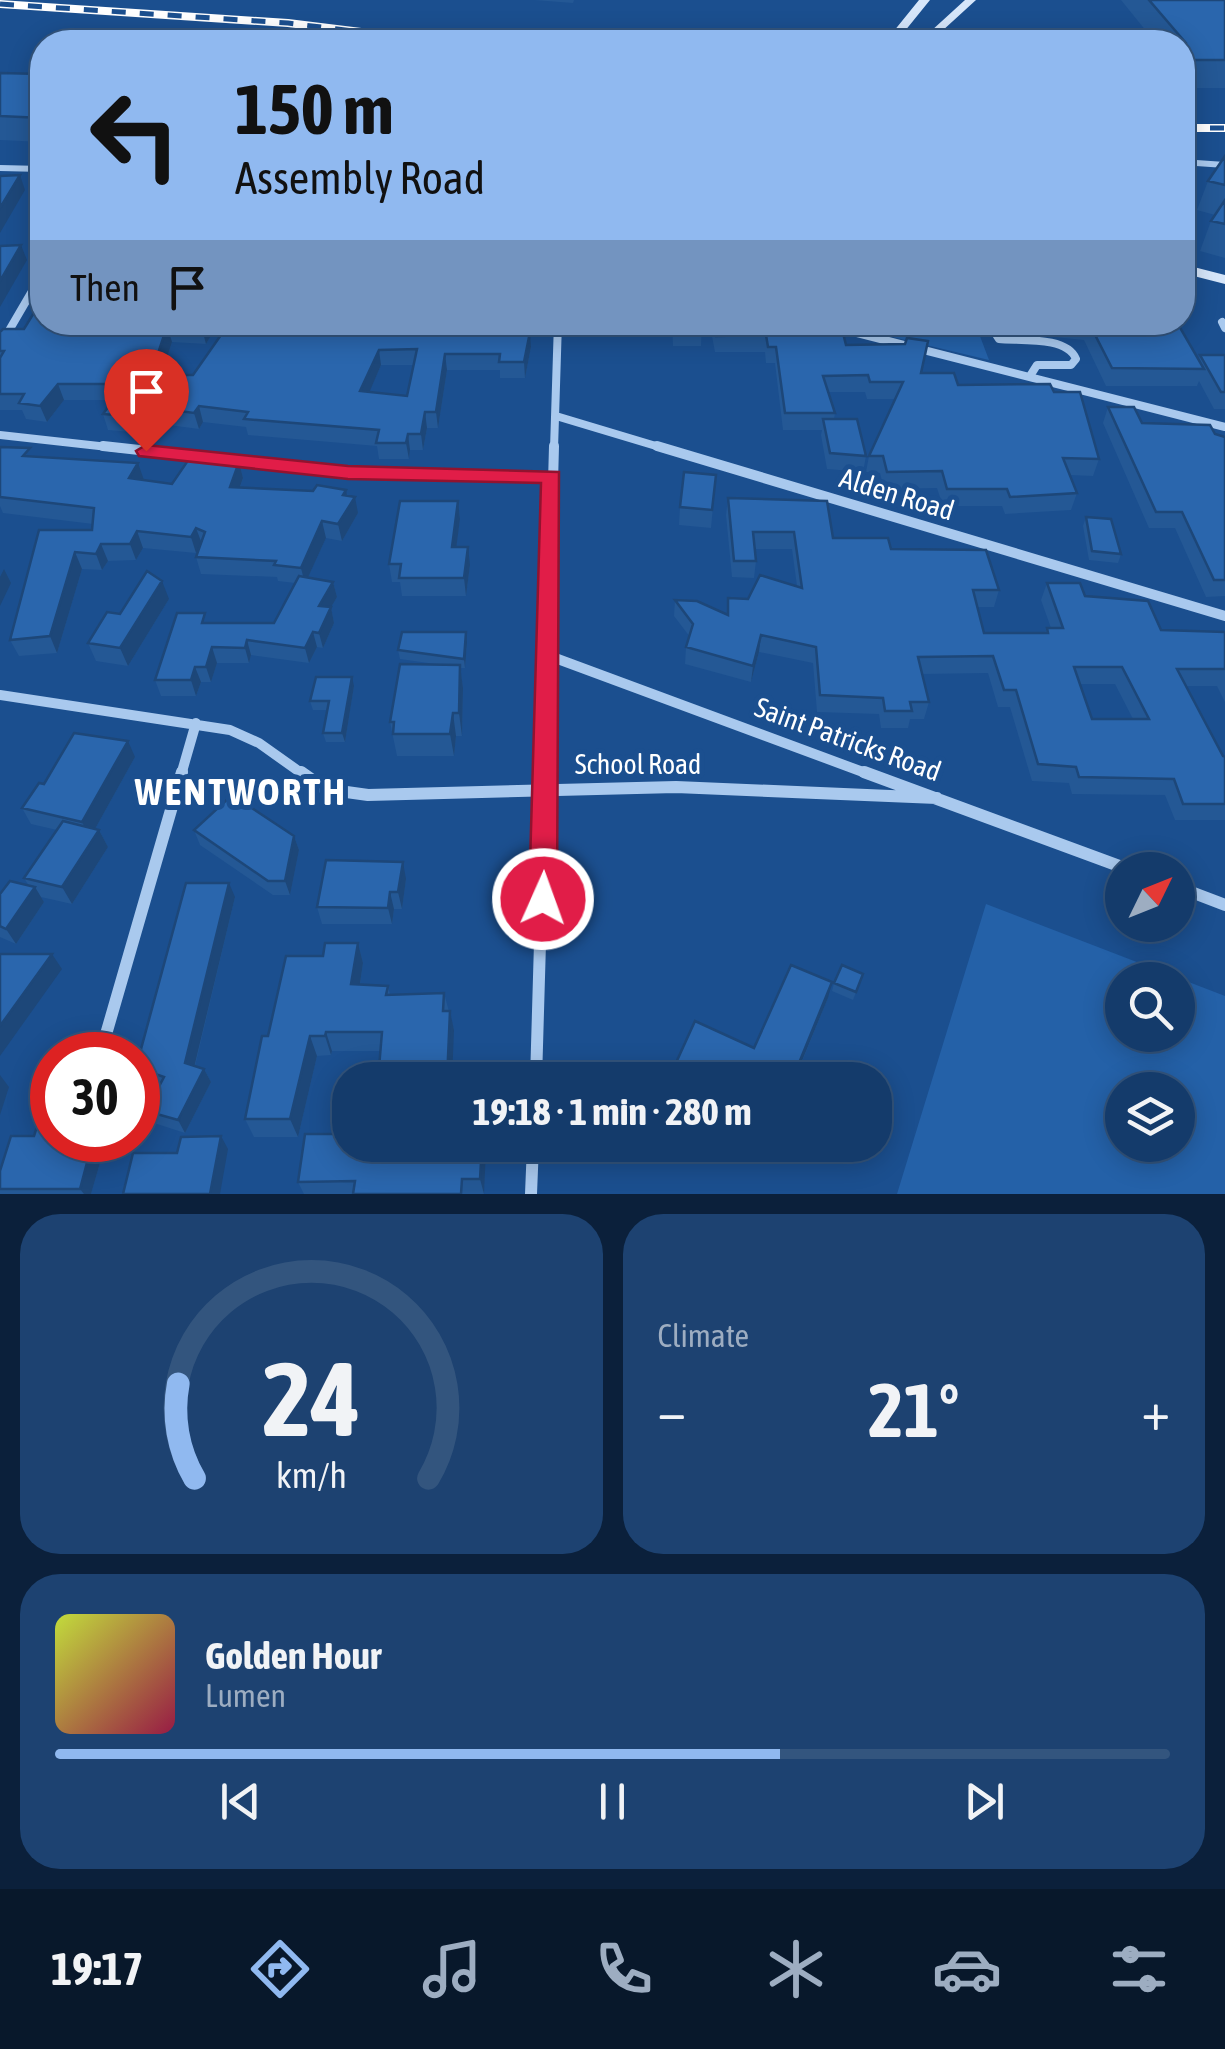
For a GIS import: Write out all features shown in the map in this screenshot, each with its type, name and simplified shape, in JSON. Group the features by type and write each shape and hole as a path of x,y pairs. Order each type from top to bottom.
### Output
{"main road":[{"path":"900,30 925,0"},
{"path":"948,30 971,0"},
{"path":"940,30 954,20"},
{"path":"1195,272 1225,280"},
{"path":"1195,285 1225,294"}],"street":[{"path":"1195,163 1225,165"},
{"path":"0,168 30,169"},
{"path":"0,346 30,296"},
{"path":"537,1062 558,335"},
{"path":"866,335 1225,427"},
{"path":"996,335 999,340 1062,345 1073,351 1076,359 1071,365 1037,365 1030,376"},
{"name":"Alden Road","path":"556,416 1225,616"},
{"path":"0,436 348,473 551,477"},
{"name":"Saint Patricks Road","path":"547,655 1105,861"},
{"name":"School Road","path":"0,695 196,723 259,743 325,788 368,795 676,787 937,798"},
{"path":"107,1032 196,723"},
{"path":"1195,894 1225,905"},
{"path":"531,1194 532,1162"}],"shaded area":[{"path":"884,335 980,335 989,360"},
{"path":"986,904 1137,962 1105,962 1105,1052 1195,1052 1195,984 1225,996 1225,1194 897,1194"}],"building":[{"path":"1149,0 1225,0 1225,60 1195,60 1195,30 1175,30"},
{"path":"0,73 30,74 30,117 0,116"},
{"path":"1225,156 1225,185 1208,181"},
{"path":"20,175 0,208 0,176"},
{"path":"1225,200 1225,224 1211,221"},
{"path":"21,245 0,281 0,246"},
{"path":"30,319 30,335 164,335 151,375 193,375 221,335 529,335 524,362 499,362 500,354 445,354 436,412 425,412 421,434 408,434 406,443 376,443 379,430 244,419 248,412 199,406 194,413 134,405 126,416 103,414 121,389 112,389 115,384 58,384 40,406 19,403 24,394 0,394 0,358 4,351 0,351 0,332 24,329","holes":["417,349 407,396 360,391 379,350"]},
{"path":"766,335 844,335 846,345 905,344 907,338 928,341 921,373 954,373 958,385 1050,384 1054,392 1080,392 1099,459 1063,458 1077,493 1010,497 1007,489 947,489 942,471 887,472 883,456 869,456 903,382 870,382 868,375 823,376 835,413 785,413 776,347 768,347"},
{"path":"1095,335 1184,335 1204,369 1112,368"},
{"path":"1200,355 1225,355 1225,392 1221,392"},
{"path":"1108,407 1134,407 1142,423 1210,425 1215,434 1225,437 1225,580 1214,580 1182,512 1156,512"},
{"path":"823,419 857,419 866,456 830,453"},
{"path":"0,447 30,448 23,456 138,463 129,478 172,484 191,456 239,462 230,487 313,491 317,485 346,490 343,495 355,497 338,524 322,521 301,568 274,565 276,561 196,557 205,532 196,528 191,537 137,531 130,544 101,544 96,554 75,552 50,636 10,640 39,530 92,530 94,508 0,497"},
{"path":"684,472 716,475 712,510 680,507"},
{"path":"728,498 827,501 833,538 888,538 891,549 986,550 999,590 973,590 984,633 1048,633 1047,628 1063,628 1047,583 1080,583 1085,596 1148,601 1161,630 1225,632 1225,669 1177,669 1225,757 1225,804 1183,804 1174,779 1079,777 1076,767 1038,764 1016,690 1004,690 993,656 918,657 929,702 910,702 912,711 885,711 883,698 820,695 816,647 761,635 753,666 686,647 693,624 675,600 697,601 728,615 728,598 748,599 760,575 802,588 794,532 753,532 756,561 734,561","holes":["1074,667 1122,667 1149,719 1092,719"]},
{"path":"400,501 458,501 452,547 468,547 464,578 399,578 401,564 389,564"},
{"path":"1086,517 1111,519 1121,554 1092,551"},
{"path":"147,571 162,581 120,648 88,643 107,612 120,614"},
{"path":"299,576 333,582 319,606 331,607 319,633 313,632 305,648 247,640 245,648 212,647 206,667 195,667 191,680 155,680 177,613 205,613 202,623 274,623"},
{"path":"402,632 466,632 464,659 398,650"},
{"path":"400,664 460,665 459,713 453,713 450,734 393,734 394,722 390,722"},
{"path":"316,677 352,677 342,733 323,733 329,701 310,701"},
{"path":"74,733 128,741 82,822 22,808 39,783 44,784"},
{"path":"232,795 294,836 285,881 268,881 194,830"},
{"path":"63,821 99,830 62,887 24,878"},
{"path":"326,860 403,862 398,892 390,892 388,908 317,907"},
{"path":"10,881 35,887 6,929 0,926 0,894"},
{"path":"186,883 229,883 185,1063 204,1069 178,1120 160,1115 160,1085 164,1077 160,1076 160,1032 146,1032"},
{"path":"325,943 358,943 351,984 388,986 386,995 444,993 443,1011 450,1011 448,1062 380,1062 382,1032 326,1032 325,1036 310,1036 290,1119 245,1119 262,1036 268,1036 286,956 323,956"},
{"path":"0,954 52,954 0,1026"},
{"path":"791,965 832,982 799,1062 676,1062 695,1021 754,1048"},
{"path":"842,965 863,974 856,992 834,983"},
{"path":"305,1134 332,1134 332,1162 481,1162 480,1179 462,1179 461,1194 353,1194 355,1181 298,1182"},
{"path":"11,1136 30,1136 30,1162 87,1162 80,1189 0,1189 0,1171"},
{"path":"221,1136 210,1194 123,1194 131,1162 160,1162 160,1153 177,1153 181,1137"}],"railway":[{"path":"0,4 345,30"},
{"path":"1195,128 1225,128"}],"district":[{"name":"WENTWORTH","path":"241,792"}],"route":[{"path":"146,451 348,473 551,477 543,899"}]}
